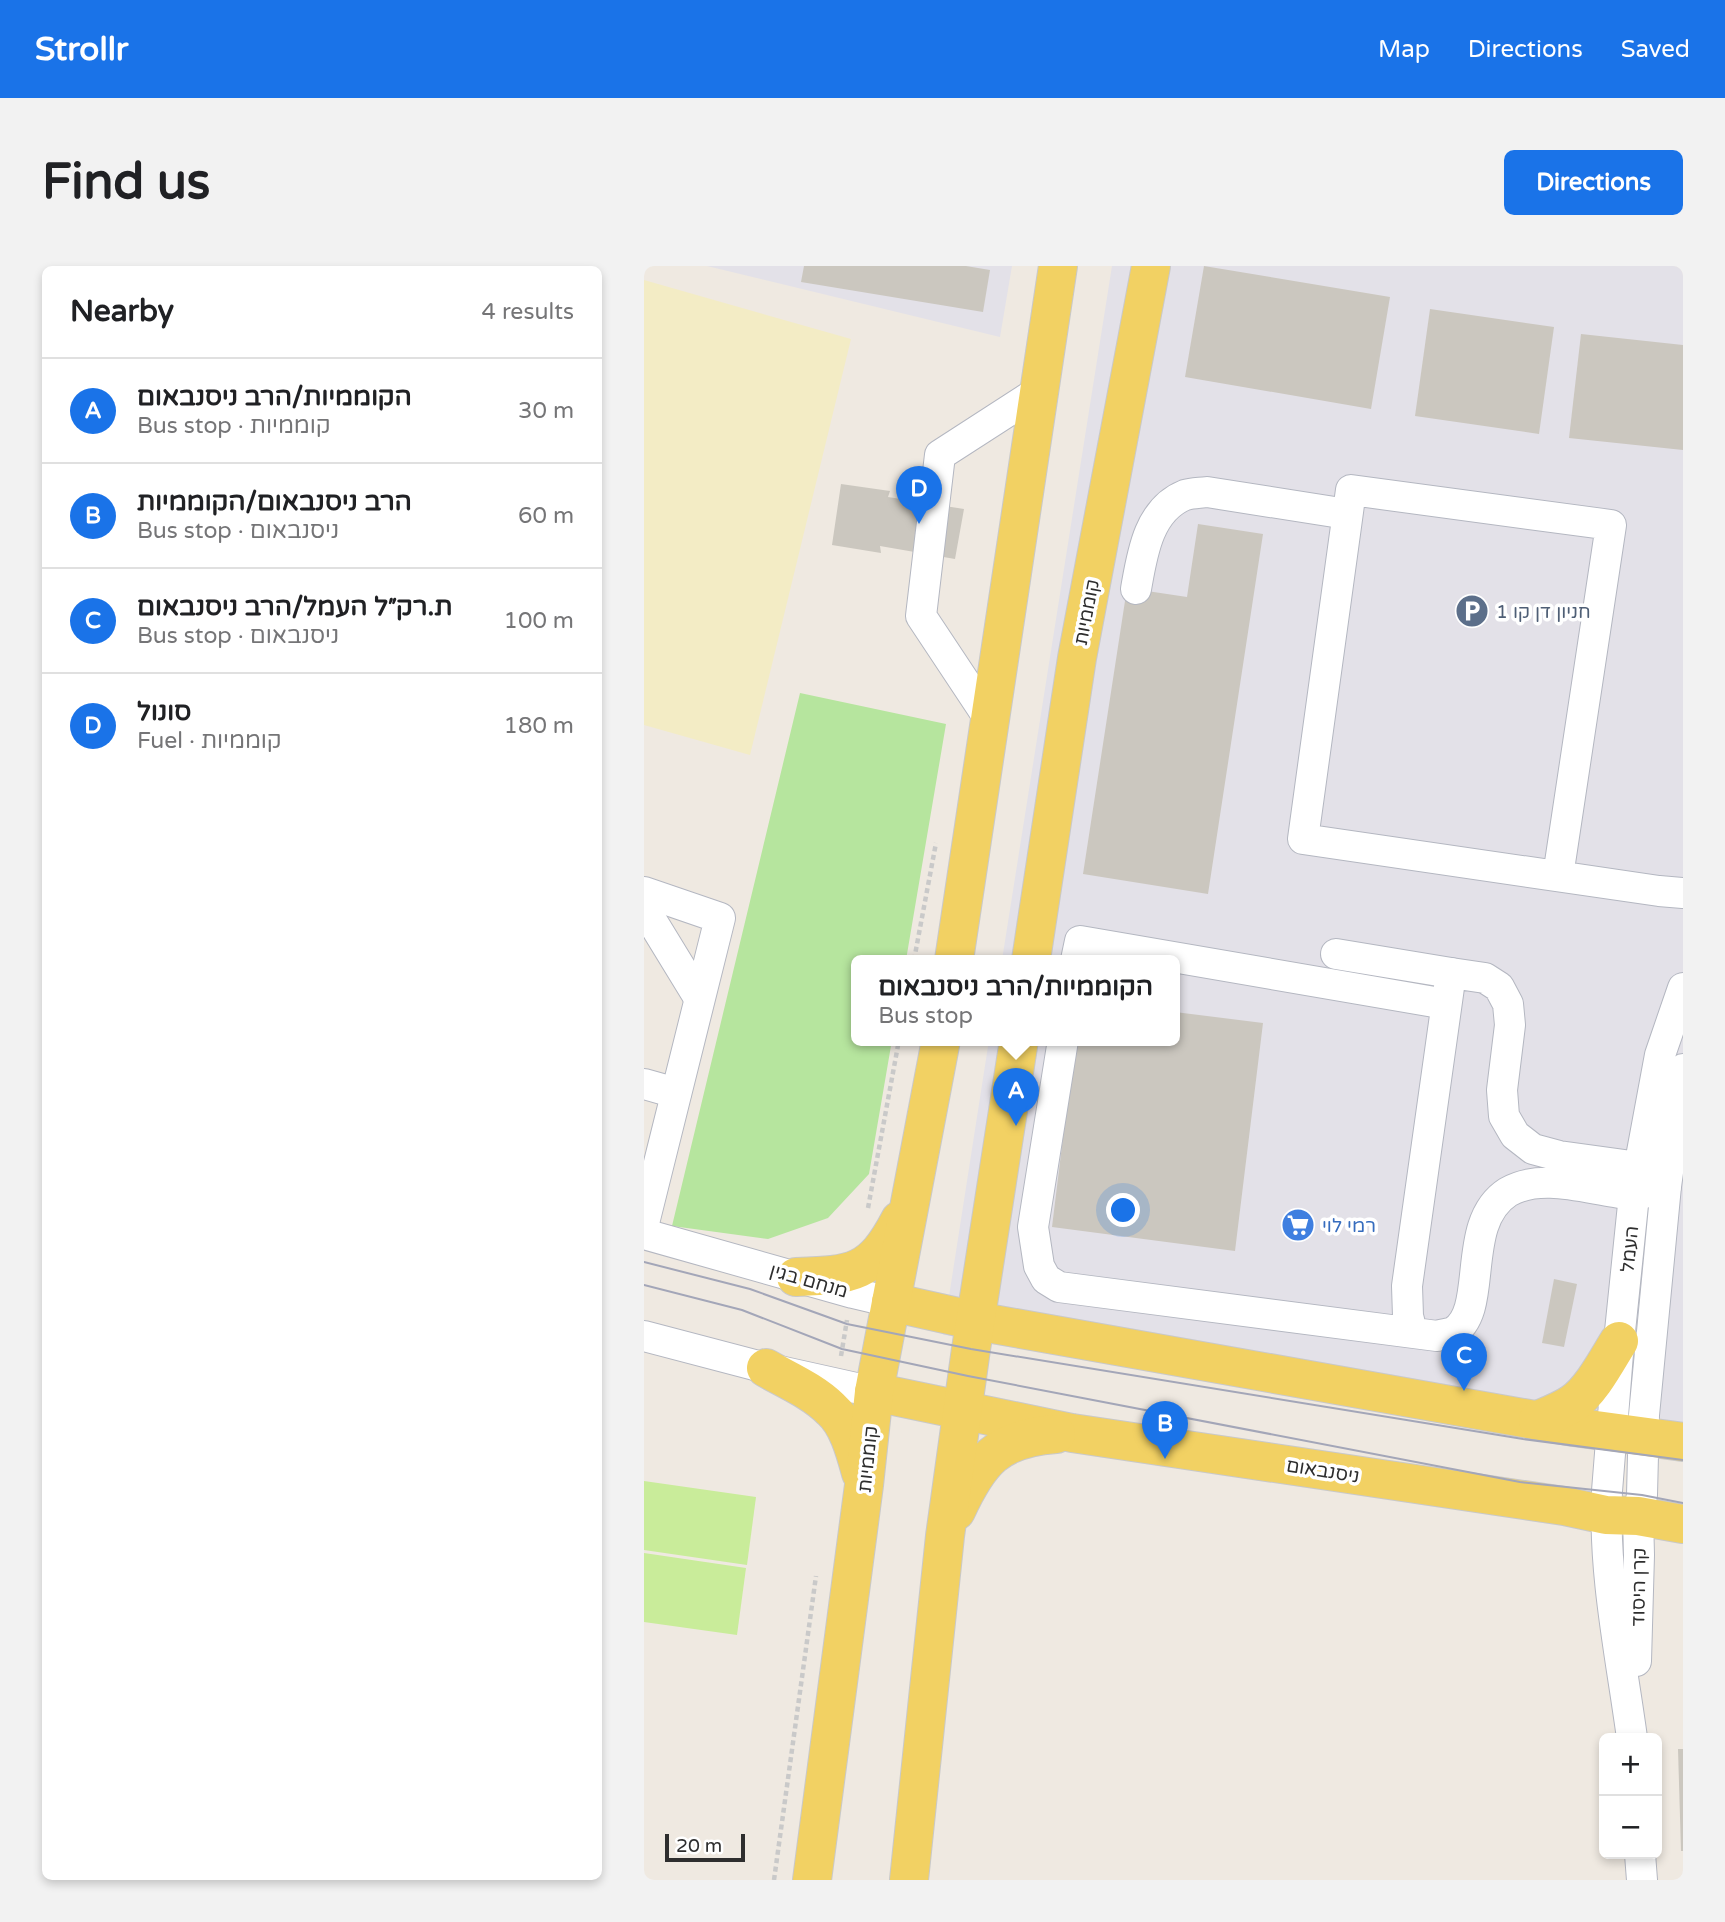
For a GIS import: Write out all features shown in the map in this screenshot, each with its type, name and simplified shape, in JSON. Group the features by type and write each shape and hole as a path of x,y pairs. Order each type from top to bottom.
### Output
{"main road":[{"path":"955,955 1058,266"},
{"name":"קוממיות","path":"1032,955 1077,658 1151,266"},
{"name":"קוממיות","path":"812,1880 874,1392 940,1046"},
{"path":"909,1880 945,1536 1018,1046"},
{"path":"796,1277 836,1276 870,1263 886,1245 912,1196"},
{"name":"מנחם בגין","path":"891,1302 976,1321"},
{"path":"976,1321 1538,1420 1683,1442"},
{"path":"1538,1420 1573,1403 1582,1395 1619,1341"},
{"path":"766,1368 832,1409 850,1440 864,1485"},
{"path":"874,1392 962,1411"},
{"name":"ניסנבאום","path":"962,1411 1072,1433 1683,1524"},
{"path":"945,1536 974,1475 989,1456 1006,1446 1031,1437 1072,1433"}],"street":[{"path":"990,720 920,616 940,455 1039,391"},
{"path":"1558,876 1611,525 1351,489 1303,839 1558,876 1683,893"},
{"path":"1136,589 1144,546 1159,515 1186,495 1207,492 1347,514"},
{"path":"644,892 720,918 676,1093 648,1187 644,1223"},
{"path":"644,908 699,998"},
{"path":"1077,955 1080,941 1161,955"},
{"path":"1336,954 1485,978 1499,986 1508,1004 1510,1025 1502,1090 1504,1116 1515,1135 1533,1149 1637,1181 1666,1186"},
{"path":"1180,958 1446,1004"},
{"path":"1412,1332 1408,1316 1407,1286 1451,972"},
{"name":"העמל","path":"1627,1435 1619,1341 1637,1181 1660,1055 1683,988"},
{"path":"1062,1046 1033,1227 1039,1266 1046,1279 1059,1287 1437,1336 1453,1332 1465,1319 1471,1303 1481,1229 1490,1210 1508,1193 1525,1186 1545,1183 1637,1181"},
{"name":"העמל","path":"1627,1435 1683,1069"},
{"path":"644,1084 676,1093"},
{"name":"מנחם בגין","path":"644,1234 891,1302"},
{"path":"644,1336 766,1368 874,1392"},
{"name":"קרן היסוד","path":"1627,1435 1642,1494 1622,1515 1612,1597 1633,1733"},
{"path":"1640,1859 1642,1880"}],"shaded area":[{"path":"707,266 1012,266 1000,337"},
{"path":"1112,266 1683,266 1683,1428 943,1335 988,1046 1180,1046 1180,955 1003,955"}],"green space":[{"path":"800,693 946,724 907,955 851,955 851,1046 891,1046 869,1174 828,1218 768,1239 672,1226"},
{"path":"644,1481 756,1497 747,1565 644,1550"},
{"path":"644,1553 746,1568 737,1635 644,1622"}],"sand":[{"path":"644,280 851,339 750,755 644,725"}],"building":[{"path":"804,266 966,266 990,270 983,312 801,282"},
{"path":"1204,266 1390,297 1371,409 1185,377"},
{"path":"1430,309 1554,327 1539,434 1415,416"},
{"path":"1581,334 1683,345 1683,450 1569,438"},
{"path":"841,484 890,491 888,497 964,509 955,559 880,546 881,553 832,545"},
{"path":"1198,524 1263,534 1208,894 1083,874 1127,588 1187,597"},
{"path":"1180,1013 1263,1023 1235,1251 1052,1227 1074,1046 1180,1046"},
{"path":"1554,1279 1577,1284 1564,1347 1542,1343"},
{"path":"1678,1749 1683,1749 1683,1851 1681,1851"}],"tram line":[{"path":"644,1262 750,1289 847,1324 971,1349 1523,1439 1683,1460"},
{"path":"644,1285 742,1310 842,1349 968,1376 1520,1482 1642,1495 1683,1503"}],"place":[{"name":"סונול","path":"919,524"},
{"name":"חניון דן קו 1","path":"1472,611"},
{"name":"הקוממיות/הרב ניסנבאום","path":"1016,1126"},
{"name":"רמי לוי","path":"1298,1225"},
{"name":"ת.רק״ל העמל/הרב ניסנבאום","path":"1464,1391"},
{"name":"הרב ניסנבאום/הקוממיות","path":"1165,1459"}]}
